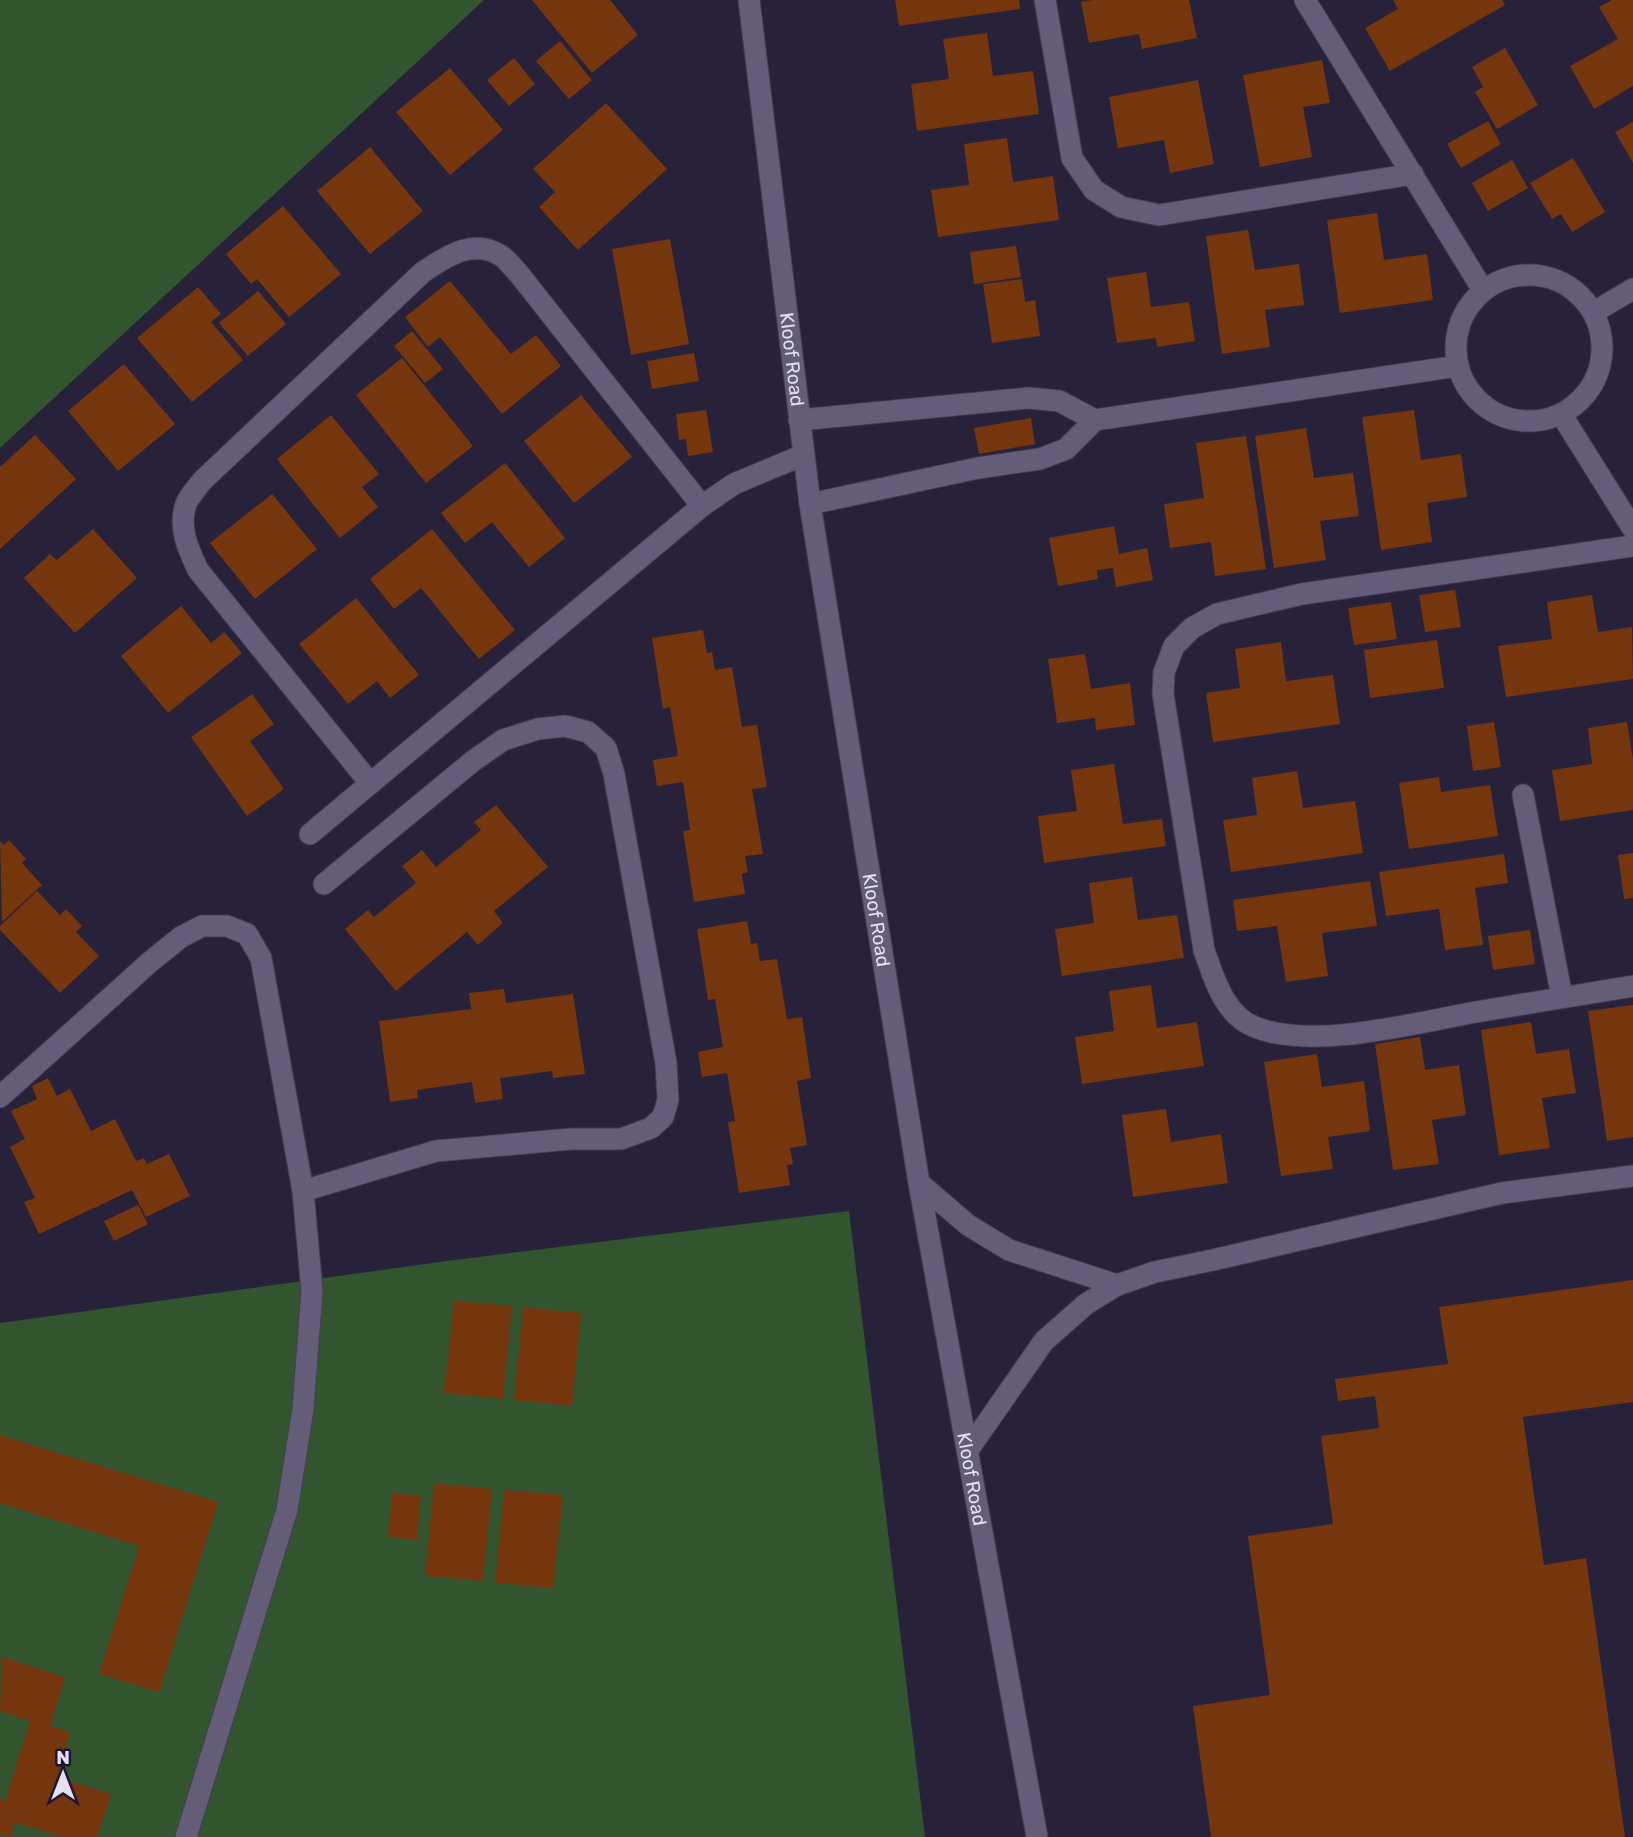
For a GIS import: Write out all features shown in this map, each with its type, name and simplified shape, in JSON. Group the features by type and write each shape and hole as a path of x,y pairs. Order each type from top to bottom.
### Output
{"street":[{"name":"Kloof Road","path":"749,0 810,504 919,1184 1037,1837"},
{"path":"1045,0 1072,158 1094,190 1121,207 1159,215 1413,174"},
{"path":"1305,0 1483,290"},
{"path":"370,783 198,570 188,549 183,527 186,503 202,481 423,272 450,254 475,247 500,255 519,274 702,506"},
{"path":"1539,275 1574,290 1594,313 1603,341 1599,370 1585,395 1561,414 1541,421 1519,421 1499,414 1481,402 1467,386 1458,366 1456,345 1460,325 1469,306 1483,290 1519,276 1539,275"},
{"path":"1594,313 1633,289"},
{"path":"810,504 978,468 1040,459 1066,449 1096,420 1458,366"},
{"path":"799,421 1029,398 1059,401 1096,420"},
{"path":"1561,414 1633,529"},
{"path":"310,834 702,506 734,484 803,455"},
{"path":"1633,546 1302,594 1217,614 1192,628 1174,646 1164,671 1165,706 1204,950 1229,1008 1253,1027 1286,1037 1377,1030 1633,986"},
{"path":"303,1191 436,1151 571,1139 621,1139 651,1128 663,1117 668,1100 666,1063 614,774 606,748 588,732 565,726 538,729 503,740 473,761 324,884"},
{"path":"1524,795 1562,997"},
{"path":"0,1097 181,937 202,926 227,926 247,934 261,958 303,1191 312,1292 303,1409 287,1510 186,1837"},
{"path":"968,1450 1044,1341 1086,1304 1118,1285 1155,1272 1502,1193 1633,1176"},
{"path":"919,1184 968,1225 1009,1250 1118,1285"}],"green space":[{"path":"0,0 484,0 0,448"},
{"path":"849,1211 925,1837 0,1837 0,1323 454,1260"}],"building":[{"path":"532,0 610,0 638,35 592,73"},
{"path":"895,0 1019,0 1020,9 899,26"},
{"path":"1189,0 1197,38 1142,49 1139,34 1089,43 1081,2"},
{"path":"1393,0 1502,0 1505,5 1390,71 1365,28 1398,9"},
{"path":"1612,0 1633,0 1633,86 1594,109 1570,66 1618,39 1599,7"},
{"path":"987,33 993,76 1033,71 1039,114 917,131 911,84 949,79 943,39"},
{"path":"560,41 592,80 569,99 536,61"},
{"path":"1505,48 1538,105 1497,129 1475,92 1483,87 1472,67"},
{"path":"514,58 535,84 509,106 487,80"},
{"path":"1322,60 1330,103 1303,107 1312,157 1260,167 1243,75"},
{"path":"450,68 503,130 450,175 396,112"},
{"path":"1198,80 1214,164 1170,173 1164,140 1118,148 1109,97"},
{"path":"606,103 667,169 578,250 539,207 555,192 533,169"},
{"path":"1488,121 1501,144 1461,168 1447,144"},
{"path":"1633,122 1633,163 1615,132"},
{"path":"1007,138 1013,182 1053,176 1059,220 938,237 931,190 969,185 964,144"},
{"path":"370,147 423,211 370,254 317,191"},
{"path":"1573,158 1605,212 1572,232 1561,214 1552,219 1530,183"},
{"path":"1512,160 1528,188 1488,211 1472,183"},
{"path":"283,206 341,274 289,317 257,279 251,284 226,254"},
{"path":"1377,213 1384,260 1427,254 1433,300 1340,313 1327,220"},
{"path":"1248,230 1255,270 1299,264 1304,305 1265,310 1270,347 1222,354 1206,236"},
{"path":"670,239 689,344 631,355 612,249"},
{"path":"1016,246 1021,277 974,284 970,252"},
{"path":"1146,272 1151,307 1189,302 1195,341 1157,347 1156,338 1117,343 1107,278"},
{"path":"1022,279 1025,302 1035,300 1040,336 992,343 983,284"},
{"path":"450,281 511,354 536,335 561,366 502,414 440,337 428,347 405,317"},
{"path":"198,287 221,314 211,322 243,360 192,402 137,338"},
{"path":"258,291 286,324 248,356 219,323"},
{"path":"412,331 443,369 425,383 394,346"},
{"path":"694,353 699,381 652,389 647,361"},
{"path":"402,358 473,446 426,483 356,395"},
{"path":"124,364 175,424 118,471 68,411"},
{"path":"581,395 632,457 574,503 524,441"},
{"path":"706,410 713,452 688,456 686,439 679,440 676,414"},
{"path":"1414,410 1421,460 1461,454 1467,497 1427,503 1432,542 1381,550 1362,417"},
{"path":"331,415 379,474 362,487 378,507 340,538 277,459"},
{"path":"1031,418 1035,444 979,454 974,428"},
{"path":"1306,428 1314,478 1353,473 1359,516 1320,521 1326,560 1274,568 1255,436"},
{"path":"35,435 76,479 0,549 0,467"},
{"path":"1246,436 1266,569 1215,576 1211,542 1170,548 1164,504 1204,498 1196,443"},
{"path":"505,463 565,538 529,567 492,522 465,543 441,513"},
{"path":"272,494 317,549 255,599 210,543"},
{"path":"1114,526 1119,554 1147,548 1153,580 1116,587 1113,568 1097,570 1098,579 1058,586 1049,538"},
{"path":"93,529 137,578 75,633 24,578 50,554 57,560"},
{"path":"432,529 515,630 479,659 421,588 394,609 370,579"},
{"path":"1455,590 1461,627 1425,632 1419,595"},
{"path":"1592,595 1598,632 1632,627 1633,679 1506,697 1498,646 1552,639 1547,602"},
{"path":"356,598 419,675 390,698 377,681 348,704 299,644"},
{"path":"1391,602 1397,639 1354,645 1348,608"},
{"path":"181,606 211,643 224,632 242,653 168,713 121,656"},
{"path":"703,630 707,653 712,652 715,670 732,667 742,727 757,725 767,787 752,789 763,854 745,856 748,872 742,874 745,894 694,902 683,831 690,830 683,782 657,786 653,760 678,756 670,707 663,709 652,638"},
{"path":"1437,640 1444,688 1370,698 1364,650"},
{"path":"1281,642 1286,681 1333,675 1340,724 1213,742 1206,693 1240,688 1235,649"},
{"path":"1085,654 1091,689 1130,683 1135,725 1096,730 1095,718 1057,723 1048,659"},
{"path":"252,694 274,724 250,741 284,789 247,816 191,737"},
{"path":"1494,722 1501,767 1473,771 1467,726"},
{"path":"1627,722 1633,759 1633,810 1560,821 1552,770 1592,764 1588,728"},
{"path":"1114,764 1123,824 1162,819 1166,846 1044,863 1038,816 1077,811 1071,770"},
{"path":"1297,771 1303,808 1355,801 1363,853 1231,872 1223,820 1257,815 1252,778"},
{"path":"1439,777 1441,792 1490,785 1498,836 1409,849 1399,783"},
{"path":"496,805 548,867 494,911 503,923 478,945 467,932 396,991 345,929 368,910 374,917 416,883 402,866 422,850 436,867 481,830 474,822"},
{"path":"9,840 26,859 22,863 42,885 2,922 0,841 4,845"},
{"path":"1633,853 1633,898 1624,899 1618,855"},
{"path":"1504,854 1508,883 1475,888 1483,945 1445,950 1439,909 1386,916 1379,872"},
{"path":"1132,877 1138,920 1177,915 1184,958 1062,976 1055,929 1094,923 1089,883"},
{"path":"1370,881 1377,926 1322,933 1328,976 1286,982 1277,926 1237,931 1233,900"},
{"path":"37,891 60,915 66,909 82,926 76,932 99,956 60,993 0,930 0,926"},
{"path":"747,921 751,944 757,943 760,961 777,959 787,1019 802,1017 811,1078 797,1081 807,1145 790,1148 793,1164 787,1165 790,1185 739,1193 728,1122 735,1121 727,1073 702,1077 698,1052 723,1047 715,999 708,1000 697,929"},
{"path":"1530,930 1535,964 1493,970 1488,936"},
{"path":"1151,985 1157,1028 1197,1022 1204,1066 1082,1084 1075,1037 1114,1031 1109,991"},
{"path":"504,989 506,1003 573,994 585,1074 553,1078 552,1071 500,1078 503,1099 475,1103 472,1082 417,1090 418,1098 390,1102 379,1021 471,1009 469,993"},
{"path":"1633,1005 1633,1137 1607,1141 1588,1011"},
{"path":"1531,1022 1536,1054 1569,1049 1576,1093 1542,1098 1550,1148 1499,1155 1481,1030"},
{"path":"1420,1037 1425,1070 1459,1065 1466,1115 1432,1120 1439,1164 1393,1170 1375,1044"},
{"path":"1317,1054 1322,1087 1364,1081 1370,1131 1328,1137 1333,1169 1281,1176 1264,1062"},
{"path":"48,1078 57,1096 70,1089 91,1131 115,1119 136,1161 144,1158 147,1164 169,1154 190,1196 146,1217 132,1190 39,1234 24,1202 35,1198 10,1147 25,1139 11,1111 37,1099 32,1086"},
{"path":"1166,1109 1171,1142 1221,1134 1228,1183 1133,1197 1122,1115"},
{"path":"138,1205 148,1224 114,1241 104,1221"},
{"path":"1633,1280 1633,1402 1523,1417 1544,1565 1586,1558 1625,1837 1211,1837 1193,1706 1270,1695 1248,1536 1333,1524 1321,1436 1379,1428 1375,1396 1338,1401 1335,1379 1448,1364 1439,1307"},
{"path":"454,1301 512,1306 503,1399 444,1393"},
{"path":"523,1307 581,1313 572,1406 514,1400"},
{"path":"0,1435 218,1502 159,1692 99,1674 139,1546 0,1503"},
{"path":"434,1483 492,1489 483,1581 425,1576"},
{"path":"504,1490 563,1495 553,1588 495,1583"},
{"path":"392,1493 421,1496 417,1540 388,1537"},
{"path":"2,1657 65,1677 50,1726 70,1732 57,1777 111,1794 97,1837 62,1837 15,1822 11,1837 0,1834 0,1799 5,1801 30,1721 0,1711"}]}
